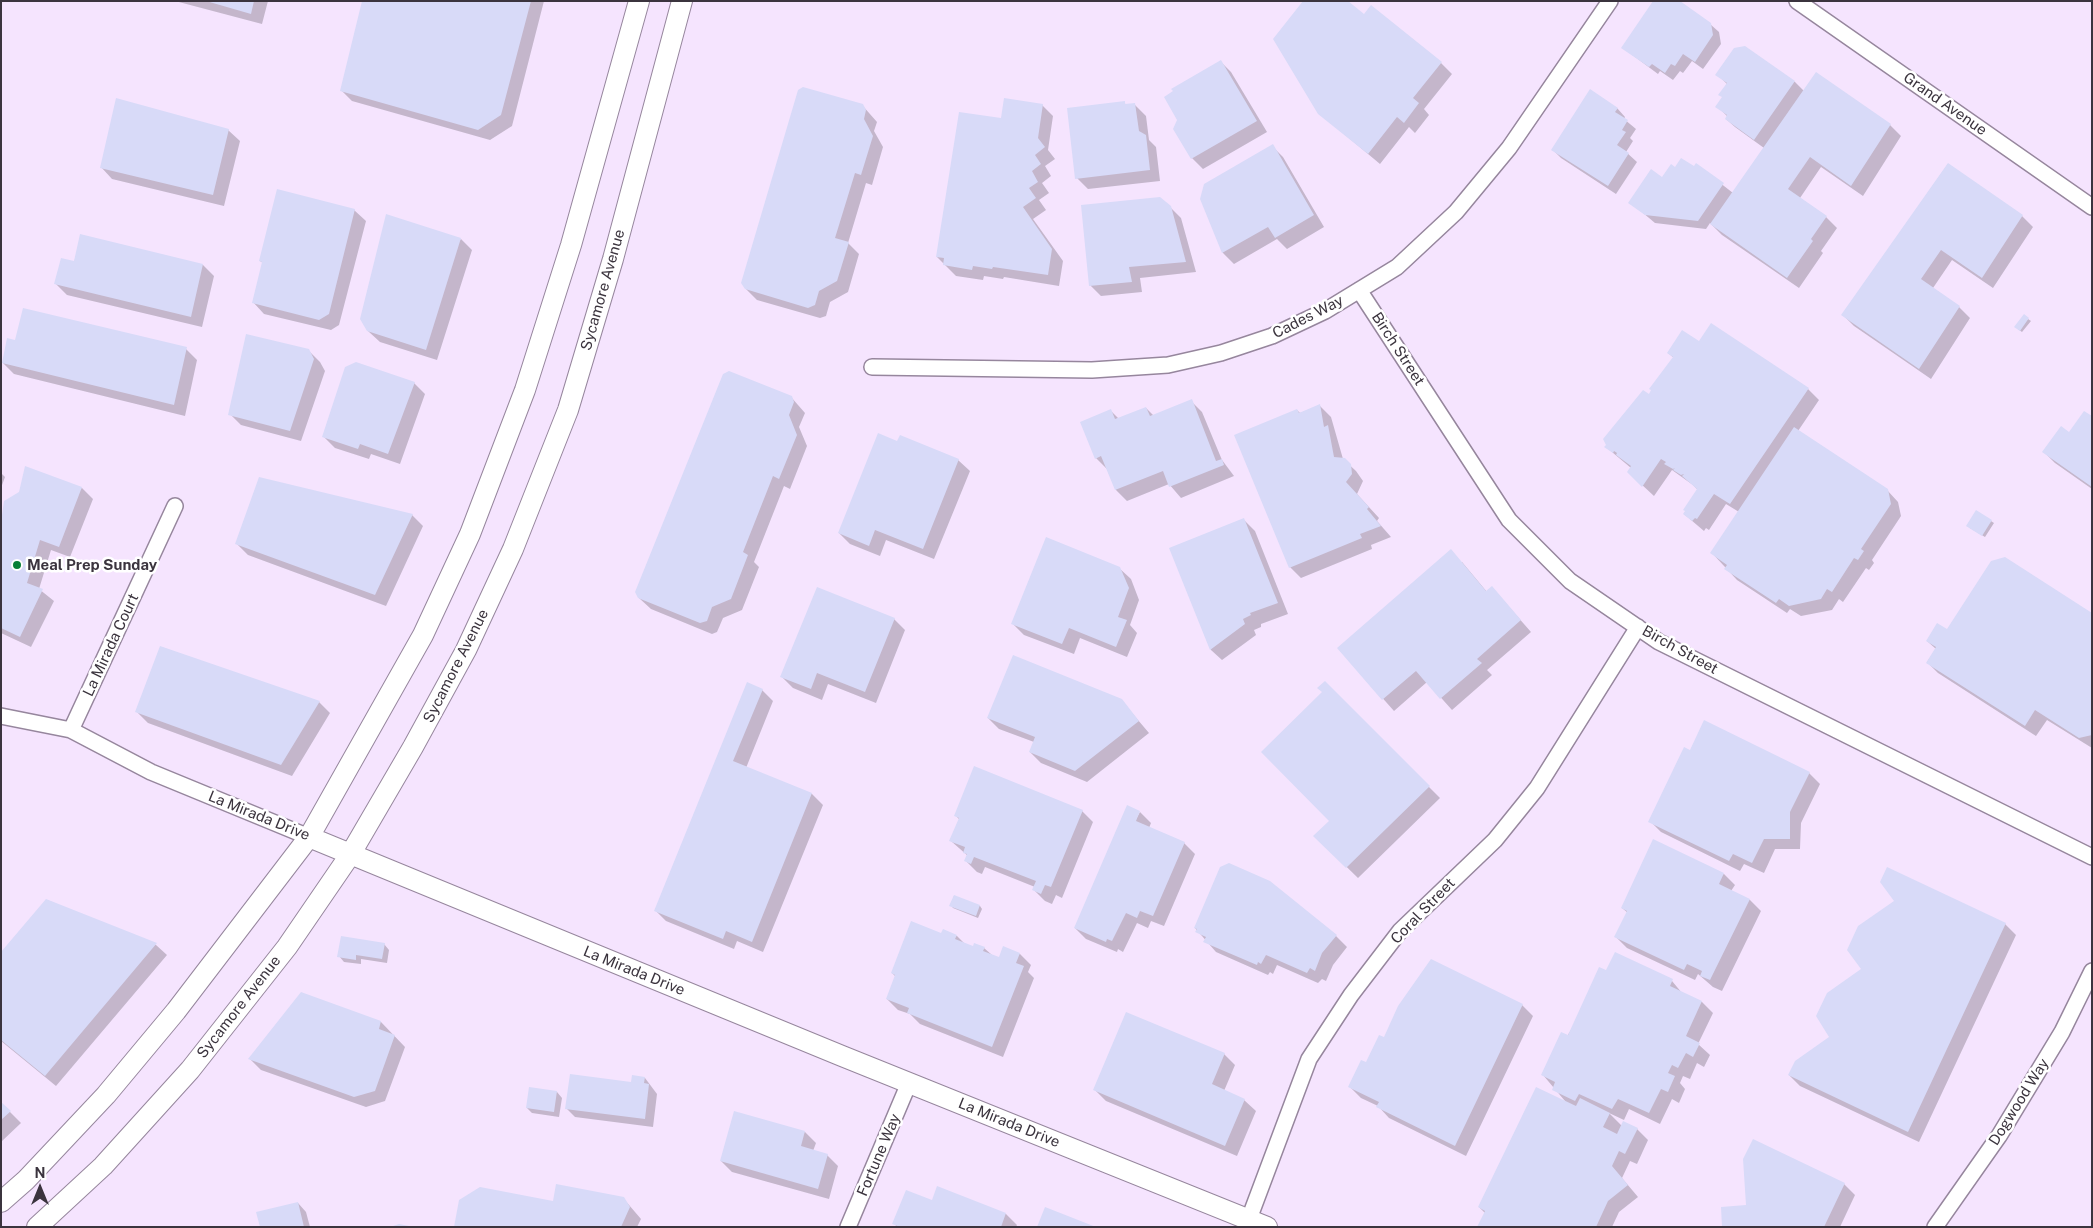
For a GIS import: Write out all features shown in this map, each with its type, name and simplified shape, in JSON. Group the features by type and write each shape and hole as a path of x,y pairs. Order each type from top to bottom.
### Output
{"main road":[{"path":"1,1202 26,1180 106,1095 176,1010 308,837 423,635 470,534 525,390 571,245 639,1"},
{"name":"Sycamore Avenue","path":"37,1227 103,1166 190,1070 287,947 350,854 413,747 466,650 521,530 568,410 602,297 682,1"},
{"name":"La Mirada Drive","path":"308,837 1254,1224"}],"street":[{"name":"Cades Way","path":"872,368 1092,370 1168,365 1221,353 1272,336 1325,311 1397,267 1456,212 1509,148 1610,1"},
{"name":"Grand Avenue","path":"1797,1 2092,207"},
{"name":"Birch Street","path":"1359,290 1509,520 1570,581 1659,642 2092,857"},
{"name":"La Mirada Court","path":"71,730 176,506"},
{"name":"Coral Street","path":"1254,1224 1309,1059 1351,996 1400,931 1495,840 1537,788 1638,627"},
{"name":"La Mirada Drive","path":"1,716 71,730 151,772 308,837"},
{"name":"Dogwood Way","path":"1935,1227 1999,1136 2062,1032 2092,971"},
{"name":"Fortune Way","path":"848,1227 909,1083"}],"shaded area":[{"path":"1,1 2092,1 2092,1227 1,1227"}],"building":[{"path":"206,1 254,1 251,14"},
{"path":"362,1 531,1 501,115 478,130 340,91"},
{"path":"1303,1 1348,1 1364,14 1371,5 1442,62 1413,98 1419,103 1404,123 1397,117 1368,154 1318,114 1273,39"},
{"path":"1653,1 1680,1 1711,23 1713,35 1695,62 1683,54 1675,66 1671,64 1665,73 1652,64 1649,67 1621,48"},
{"path":"1745,46 1795,81 1754,140 1725,119 1727,115 1715,107 1722,97 1718,95 1727,83 1715,75 1734,48"},
{"path":"1221,60 1257,121 1191,159 1173,129 1177,120 1164,97 1173,91 1171,89"},
{"path":"1816,72 1891,124 1851,186 1810,157 1788,189 1827,216 1811,239 1813,241 1787,278 1710,224"},
{"path":"803,87 863,104 866,110 864,119 873,136 861,175 855,173 835,238 849,242 837,281 819,291 815,305 808,308 745,289 741,283 798,90"},
{"path":"1590,89 1618,108 1615,112 1628,120 1622,130 1626,132 1617,145 1629,153 1608,186 1551,150"},
{"path":"116,98 229,129 213,195 100,168"},
{"path":"1004,98 1043,104 1038,138 1045,147 1035,155 1041,164 1032,171 1038,182 1029,188 1036,198 1023,207 1052,249 1048,275 993,267 992,269 973,266 972,270 943,265 944,258 936,257 959,112 1001,118"},
{"path":"1125,101 1125,104 1135,103 1139,131 1146,135 1150,170 1075,179 1067,108"},
{"path":"1273,144 1314,215 1275,238 1268,227 1222,253 1200,199 1204,184"},
{"path":"1681,158 1694,166 1696,163 1724,183 1698,221 1645,215 1628,203 1651,169 1662,177 1671,164 1675,167"},
{"path":"1948,163 2023,215 1982,278 1941,250 1921,279 1960,306 1919,369 1841,315"},
{"path":"277,189 355,209 329,314 319,320 252,303 262,262 259,261"},
{"path":"1160,197 1171,206 1186,262 1129,267 1132,282 1089,286 1081,205"},
{"path":"386,214 461,238 426,350 367,331 360,319"},
{"path":"80,234 203,264 191,317 54,284 61,258 74,261"},
{"path":"23,308 187,347 174,405 2,363 7,338 15,340"},
{"path":"2024,314 2029,318 2020,331 2014,327"},
{"path":"1711,323 1809,388 1730,504 1714,494 1697,519 1695,518 1692,521 1683,514 1685,511 1683,510 1697,489 1682,476 1684,474 1681,475 1673,470 1675,468 1673,469 1664,464 1666,462 1661,459 1642,487 1627,472 1631,466 1616,455 1617,453 1614,451 1613,453 1604,447 1606,445 1603,439 1643,390 1649,394 1651,390 1649,389 1673,357 1667,353 1682,330 1699,341"},
{"path":"246,334 309,349 314,359 290,431 228,415"},
{"path":"356,362 415,382 388,454 360,444 358,449 322,437 345,367"},
{"path":"729,371 792,396 794,402 789,415 797,435 779,479 773,476 743,552 748,555 731,599 712,607 707,621 700,623 638,598 635,592 723,374"},
{"path":"1192,399 1216,461 1222,459 1224,465 1169,487 1163,471 1115,490 1101,456 1095,459 1080,422 1111,409 1115,419 1146,407 1150,416"},
{"path":"1320,404 1324,427 1328,425 1334,457 1345,458 1351,464 1352,474 1346,482 1369,507 1367,509 1381,526 1360,534 1362,538 1289,568 1234,435 1297,409 1299,413"},
{"path":"2084,411 2092,416 2092,487 2042,452 2061,426 2069,432"},
{"path":"1794,427 1888,489 1891,504 1861,549 1864,551 1858,560 1854,558 1832,592 1827,589 1821,599 1789,606 1779,599 1776,603 1724,569 1727,565 1710,553"},
{"path":"878,433 897,441 900,435 959,459 923,549 875,530 869,546 838,533"},
{"name":"Meal Prep Sunday","path":"25,466 82,487 59,547 40,540 27,583 43,589 20,637 1,628 1,522 4,501 19,492"},
{"path":"259,477 413,514 375,595 235,544"},
{"path":"1976,510 1992,520 1982,536 1966,526"},
{"path":"1244,518 1278,603 1250,613 1251,615 1243,619 1245,624 1210,650 1169,548"},
{"path":"1046,537 1120,567 1129,588 1118,617 1127,620 1116,647 1069,628 1062,644 1011,624"},
{"path":"1451,549 1486,591 1492,586 1521,620 1477,659 1482,663 1440,699 1416,671 1382,700 1337,648"},
{"path":"2005,557 2092,613 2092,735 2079,738 2035,710 2025,726 1926,663 1936,647 1926,641 1937,623 1947,629 1991,561"},
{"path":"817,587 895,618 865,692 817,673 811,689 780,677"},
{"path":"160,646 320,701 281,765 135,712"},
{"path":"1013,655 1122,699 1139,721 1075,771 1029,752 1035,737 987,718"},
{"path":"1325,681 1430,786 1346,868 1313,836 1329,821 1261,752 1322,692 1317,688"},
{"path":"747,682 763,689 733,761 812,793 752,942 726,931 723,939 654,911"},
{"path":"1704,720 1810,772 1790,812 1790,839 1764,839 1752,863 1733,854 1729,861 1648,822 1684,747 1690,750"},
{"path":"974,766 1083,810 1051,887 1045,885 1041,894 1032,890 1036,881 974,857 971,864 964,861 967,854 963,853 965,847 949,841 959,818 954,816"},
{"path":"1127,805 1140,811 1136,821 1185,842 1153,916 1140,911 1137,918 1126,913 1112,941 1107,939 1106,942 1074,928"},
{"path":"1653,839 1724,873 1719,884 1750,899 1710,980 1700,976 1702,971 1687,964 1684,970 1614,937 1627,911 1621,908"},
{"path":"1229,863 1270,881 1337,935 1322,953 1315,971 1310,968 1307,973 1266,955 1261,964 1258,962 1257,965 1203,942 1206,937 1195,932 1197,929 1194,928 1220,867"},
{"path":"1887,867 2006,923 1908,1132 1788,1075 1795,1061 1829,1037 1816,1016 1827,993 1861,969 1847,950 1858,926 1894,901 1880,882"},
{"path":"954,895 980,905 976,916 949,906"},
{"path":"46,899 157,943 45,1076 1,1040 1,952"},
{"path":"911,921 941,933 943,929 957,935 955,939 973,946 974,943 985,947 983,951 999,957 1003,946 1020,953 1016,963 1024,966 992,1047 907,1013 909,1008 886,999 895,975 891,973"},
{"path":"341,936 385,943 382,959 356,955 356,960 337,957"},
{"path":"1615,952 1673,979 1670,986 1702,1001 1686,1036 1700,1043 1693,1057 1686,1053 1678,1068 1672,1065 1668,1073 1675,1076 1668,1092 1661,1089 1649,1113 1618,1099 1612,1109 1579,1094 1575,1101 1552,1090 1555,1082 1541,1075 1561,1032 1568,1035 1599,967 1606,970"},
{"path":"1431,959 1523,1004 1455,1146 1376,1107 1379,1102 1348,1087 1361,1060 1366,1062 1379,1035 1384,1037 1398,1006"},
{"path":"301,992 381,1021 379,1029 395,1035 375,1091 354,1097 248,1059"},
{"path":"1126,1012 1225,1053 1212,1084 1245,1099 1225,1146 1093,1090"},
{"path":"570,1074 631,1082 632,1075 645,1077 644,1083 649,1084 645,1119 565,1109"},
{"path":"529,1087 557,1091 554,1112 526,1108"},
{"path":"1536,1087 1576,1106 1580,1098 1610,1113 1603,1127 1617,1134 1623,1121 1638,1128 1625,1154 1619,1151 1612,1166 1628,1185 1608,1201 1596,1227 1477,1227 1485,1211 1478,1207"},
{"path":"1,1102 11,1111 1,1120"},
{"path":"734,1111 805,1131 801,1146 828,1154 818,1189 720,1161"},
{"path":"1753,1139 1845,1183 1824,1227 1722,1227 1721,1207 1746,1205 1743,1159"},
{"path":"556,1184 624,1197 630,1207 621,1227 454,1227 459,1200 480,1187 553,1201"},
{"path":"937,1186 1006,1213 1001,1227 900,1227 892,1224 906,1190 932,1200"},
{"path":"298,1202 304,1227 260,1227 256,1212"},
{"path":"1045,1207 1096,1227 1037,1227"},
{"path":"399,1224 409,1226 409,1227 390,1227"}],"place":[{"name":"Meal Prep Sunday","path":"17,565"}]}
